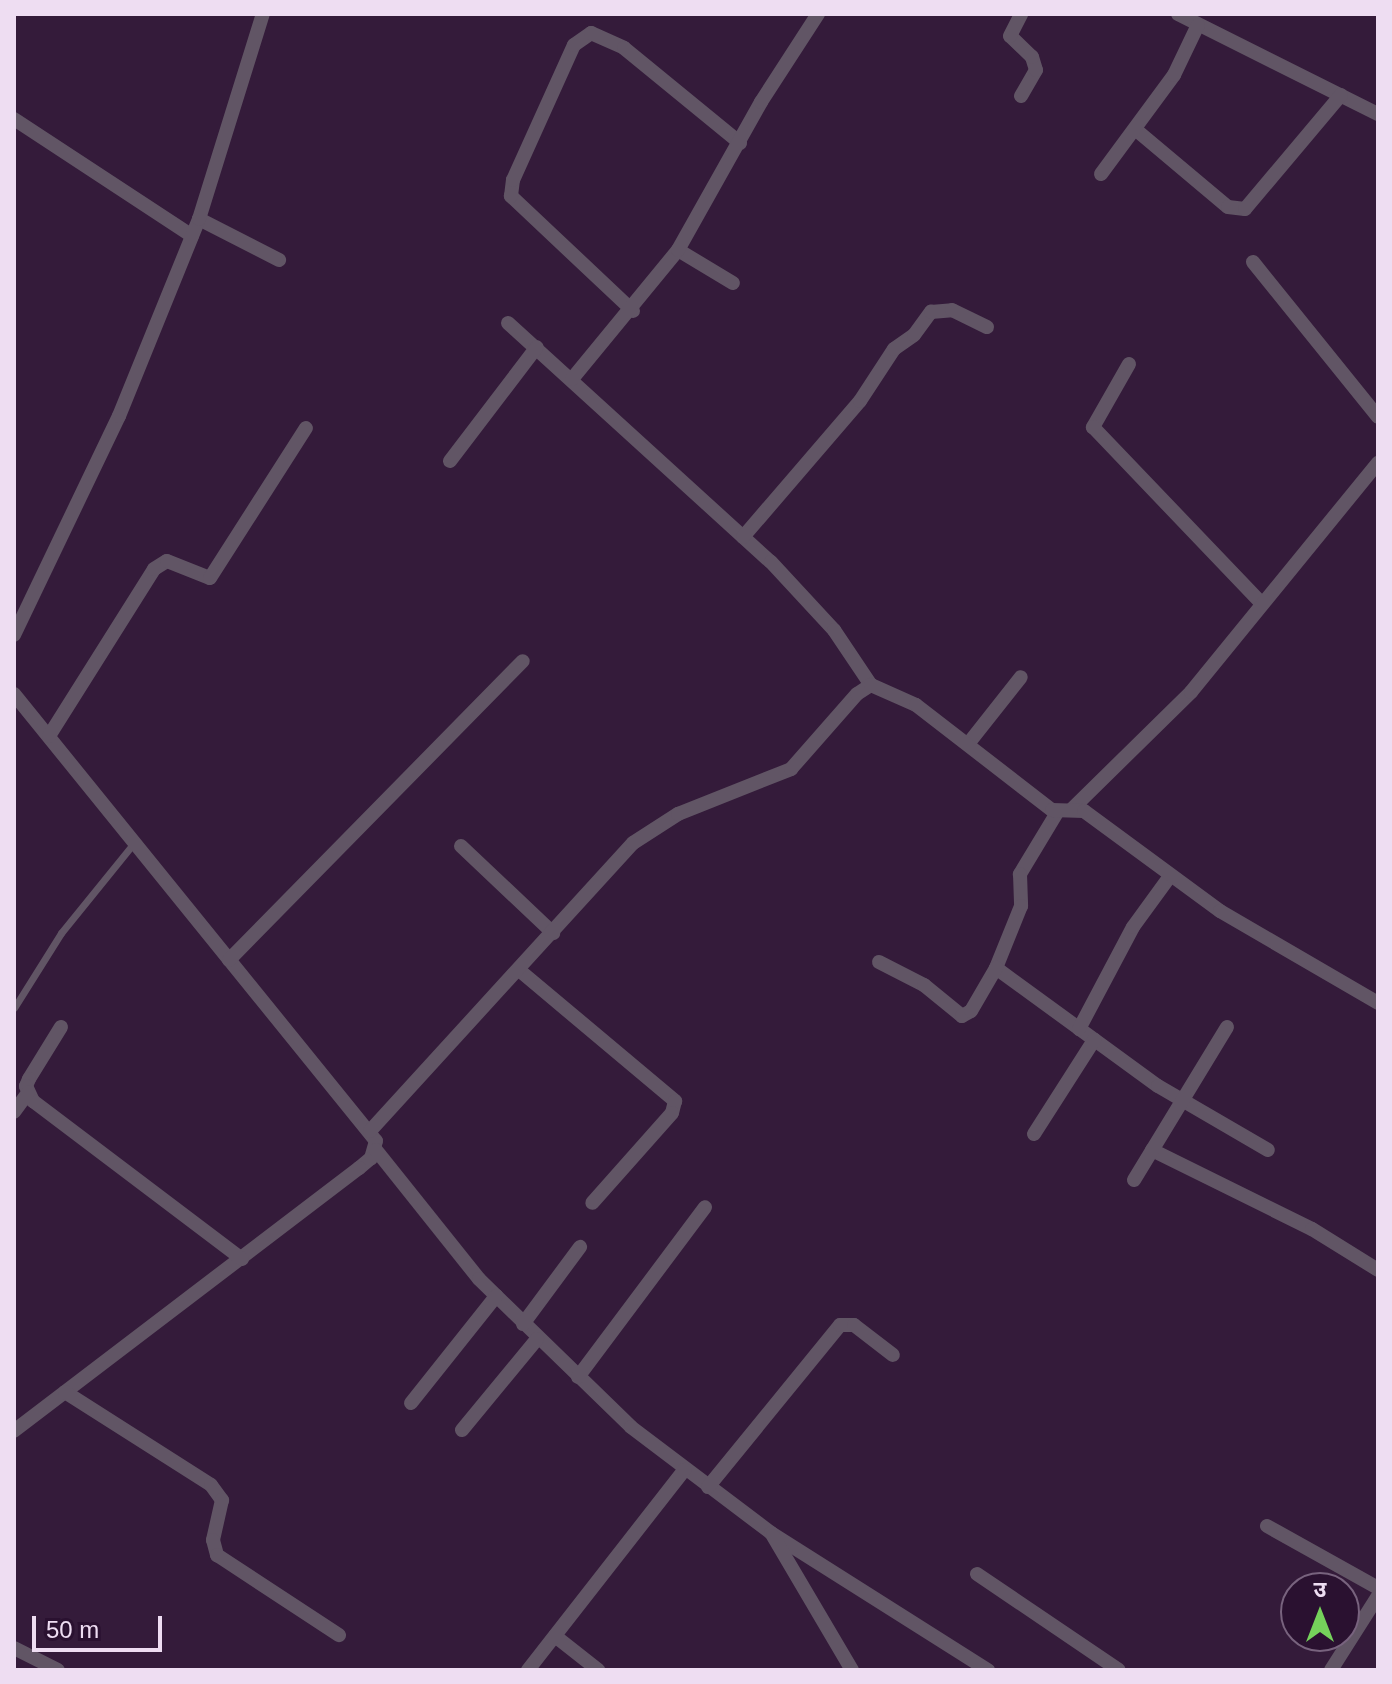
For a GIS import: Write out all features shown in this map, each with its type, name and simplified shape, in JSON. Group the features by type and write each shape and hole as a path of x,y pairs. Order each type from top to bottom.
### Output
{"street":[{"path":"14,635 114,429 199,219 263,14"},
{"path":"572,379 633,311 678,250 818,14"},
{"path":"1021,14 1010,36 1032,57 1036,70 1021,96"},
{"path":"1178,14 1378,114"},
{"path":"1101,174 1174,75 1198,25"},
{"path":"633,311 511,196 513,180 574,45 591,33 624,48 740,143"},
{"path":"1135,129 1228,207 1245,209 1341,95"},
{"path":"14,119 192,236"},
{"path":"199,219 279,260"},
{"path":"678,250 733,283"},
{"path":"1253,262 1378,417"},
{"path":"743,537 860,401 894,349 914,335 931,312 952,310 987,327"},
{"path":"508,323 743,537 834,630 871,685 916,705 1065,810 1084,811 1170,876 1378,1003"},
{"path":"450,461 537,347"},
{"path":"1129,364 1093,427 1261,603"},
{"path":"49,736 154,569 167,561 210,578 306,428"},
{"path":"879,962 924,985 962,1016 971,1011 996,968 1020,912 1020,874 1065,810 1191,692 1378,463"},
{"path":"229,960 281,913 523,661"},
{"path":"968,744 1021,677"},
{"path":"370,1131 645,833 698,805 791,769 857,694 871,685"},
{"path":"14,694 370,1131 376,1150 496,1296 537,1339 684,1470 771,1533 988,1670"},
{"path":"461,846 553,933"},
{"path":"1079,1029 1133,927 1170,876"},
{"path":"996,968 1181,1099 1268,1150"},
{"path":"519,970 675,1101 672,1113 592,1203"},
{"path":"14,1112 28,1093 29,1079 61,1027"},
{"path":"1134,1180 1227,1027"},
{"path":"1034,1134 1094,1040"},
{"path":"28,1093 242,1259"},
{"path":"14,1430 242,1259 376,1150"},
{"path":"1152,1150 1312,1229 1378,1270"},
{"path":"578,1377 705,1207"},
{"path":"523,1324 580,1247"},
{"path":"411,1403 496,1296"},
{"path":"708,1487 840,1325 854,1325 893,1355"},
{"path":"462,1430 537,1339"},
{"path":"65,1392 211,1485 222,1500 213,1540 217,1555 339,1635"},
{"path":"528,1670 684,1470"},
{"path":"1267,1526 1378,1588"},
{"path":"771,1533 852,1670"},
{"path":"977,1574 1119,1670"},
{"path":"1331,1670 1378,1596"},
{"path":"555,1636 598,1670"},
{"path":"14,1648 58,1670"}],"lane":[{"path":"14,1008 61,933 134,843"}]}
